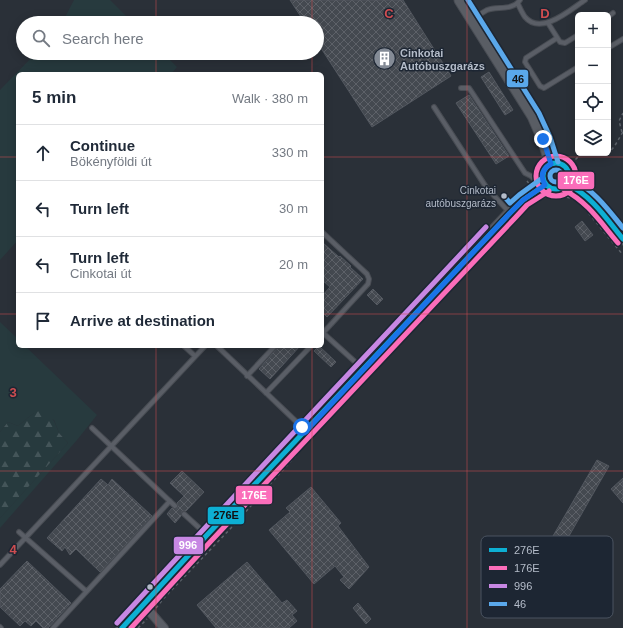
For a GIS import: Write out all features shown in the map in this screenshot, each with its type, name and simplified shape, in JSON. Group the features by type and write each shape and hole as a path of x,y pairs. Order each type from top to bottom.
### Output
{"street":[{"path":"460,0 533,116 543,139 551,164"},
{"path":"560,163 567,168 569,179 563,188 556,190 544,186 542,173 546,167 551,164 560,163"},
{"path":"567,184 584,194 597,206 623,239"},
{"path":"122,628 207,535 510,213 523,200 544,186"},
{"path":"144,605 164,628"}],"lane":[{"path":"472,19 488,10 502,9 519,2 526,18 540,25 548,23 585,0"},
{"path":"548,23 560,42 565,43 575,37"},
{"path":"557,38 526,58 525,62 540,86 544,88 575,69"},
{"path":"611,46 623,39"},
{"path":"461,88 469,88 525,173 544,186"},
{"path":"434,107 486,187 510,213"},
{"path":"324,234 367,274 369,279 368,284 324,331"},
{"path":"324,335 364,369"},
{"path":"186,348 196,356"},
{"path":"0,565 203,348"},
{"path":"219,348 306,431"},
{"path":"247,376 272,348"},
{"path":"266,393 309,348"},
{"path":"92,428 175,506"},
{"path":"53,628 170,501"},
{"path":"184,514 207,535"},
{"path":"19,532 86,591"}],"path":[{"path":"611,149 623,132 619,121 623,113"},
{"path":"567,168 579,156"},
{"path":"541,199 545,197 564,197 571,198 579,202 623,255"},
{"path":"447,294 513,224"},
{"path":"138,628 152,614 164,598 233,526 302,450"}],"green space":[{"path":"74,0 110,0 126,16 66,16"},
{"path":"29,60 170,60 177,67 173,72 18,72"},
{"path":"16,74 16,242 0,260 0,90"},
{"path":"0,322 16,337 16,348 27,348 97,415 0,528 0,518 68,443 59,433 54,420 34,413 18,426 8,422 0,432"},
{"path":"43,409 54,421 59,433 68,443 0,518 0,432 8,422 18,426 34,413"}],"building":[{"name":"Cinkotai Autóbuszgarázs","path":"290,0 403,0 451,76 372,127 324,53 324,16 300,16"},
{"path":"489,72 513,110 505,115 481,77"},
{"path":"469,95 509,156 496,164 456,103"},
{"path":"582,221 593,235 585,241 575,227"},
{"path":"324,244 339,257 340,256 363,279 327,317 324,314 324,294 330,287 324,282"},
{"path":"373,289 383,299 377,305 367,295"},
{"path":"277,348 298,348 270,379 259,369"},
{"path":"317,348 321,348 336,362 331,367 314,351"},
{"path":"597,460 609,466 569,536 553,536"},
{"path":"182,471 204,492 186,511 182,511 181,516 175,523 167,514 172,508 177,509 177,503 184,496 170,483"},
{"path":"623,478 623,503 611,489"},
{"path":"101,479 108,485 112,479 152,516 100,572 76,549 70,555 65,547 62,551 47,538"},
{"path":"311,487 341,523 338,526 369,567 349,589 340,580 344,577 335,566 314,584 269,530 290,512 286,508"},
{"path":"27,561 71,603 48,628 43,628 36,621 31,626 25,621 20,626 0,607 0,589"},
{"path":"247,562 282,603 287,600 297,611 292,615 297,621 289,628 216,628 197,605"},
{"path":"358,603 371,619 366,624 353,608"}],"transit line":[{"name":"46","path":"468,0 539,113 550,137 558,162"},
{"name":"176E","path":"560,156 567,159 573,165 576,176 575,184 567,193 560,196 552,196 545,193 537,184 536,172 539,165 548,157 560,156"},
{"name":"276E","path":"556,163 566,166 569,176 566,186 556,189 546,186 543,176 546,166 556,163"},
{"name":"46","path":"558,170 561,171 562,176 561,181 554,182 551,181 550,174 551,171 558,170"},
{"name":"46","path":"570,178 593,193 623,228"},
{"name":"46","path":"504,196 510,203 541,179"},
{"name":"276E","path":"567,184 591,201 623,239"},
{"name":"276E","path":"122,628 207,535 510,213 523,200 545,185"},
{"name":"176E","path":"564,190 573,195 587,207 618,243"},
{"name":"176E","path":"131,628 527,205 549,191"},
{"name":"996","path":"117,623 486,227"}],"place":[{"name":"Cinkotai Autóbuszgarázs","path":"384,59"},
{"name":"Cinkotai autóbuszgarázs","path":"504,196"}],"route":[{"path":"302,427 306,431 510,213 523,200 545,185 542,180 542,173 546,167 551,164 543,139"}]}
